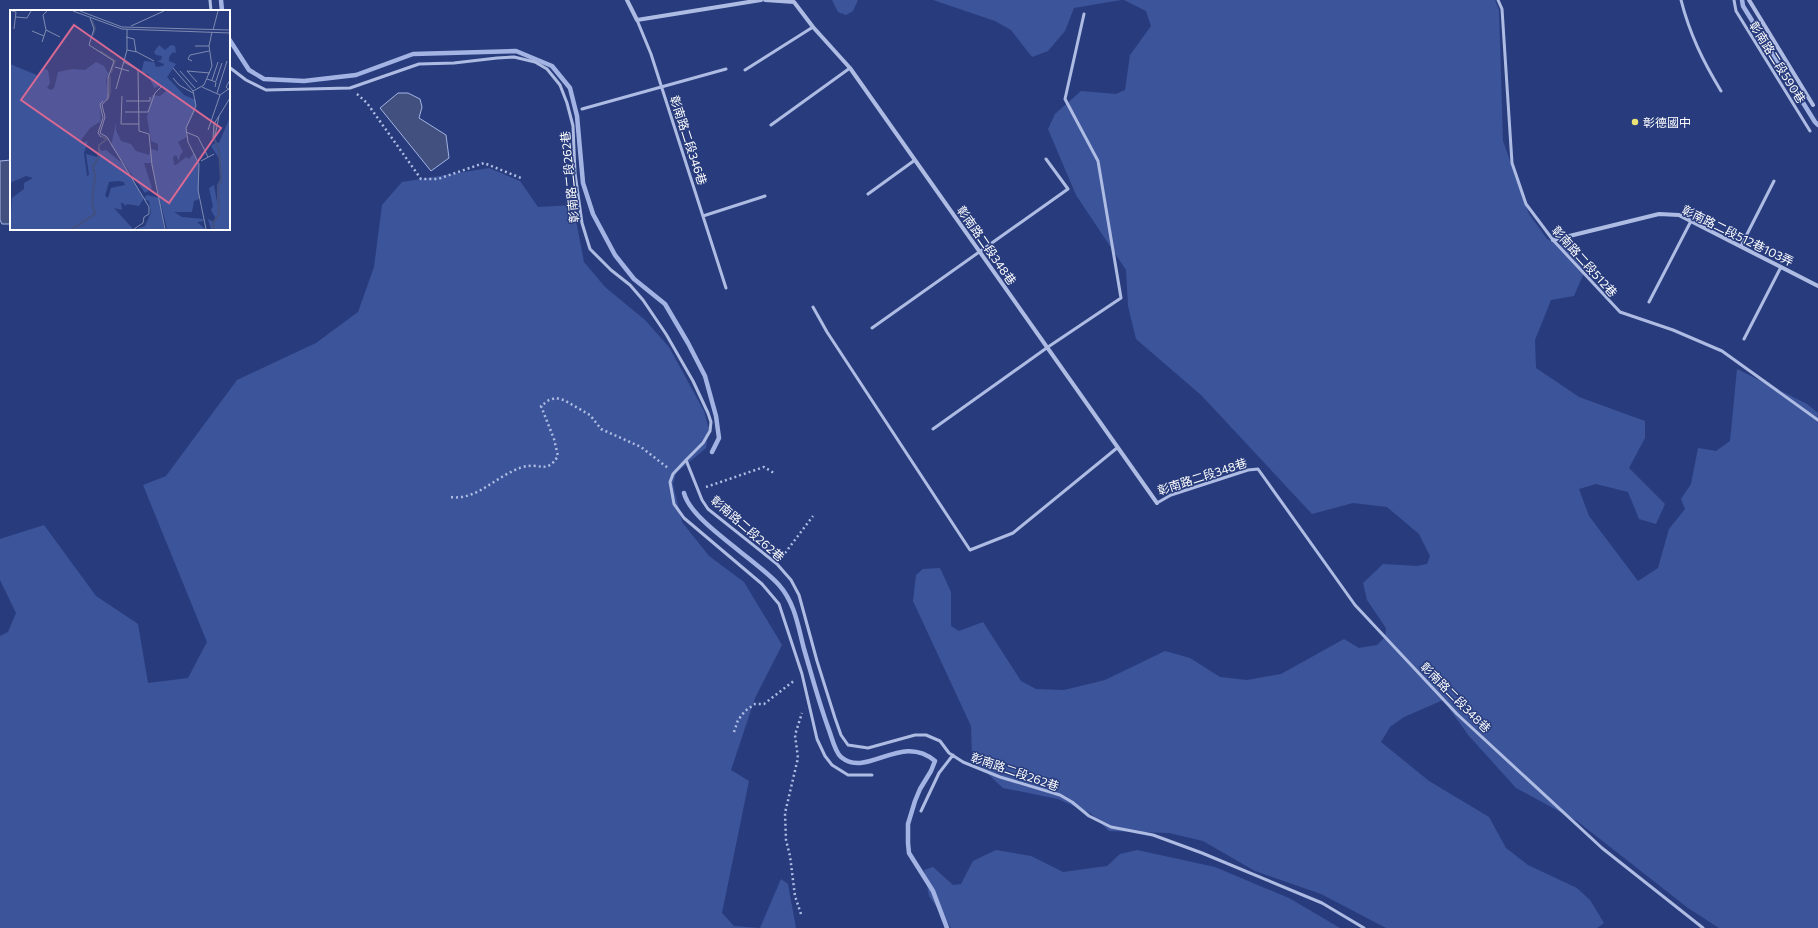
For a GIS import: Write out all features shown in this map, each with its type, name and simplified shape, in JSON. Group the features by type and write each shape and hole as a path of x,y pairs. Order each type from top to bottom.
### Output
{"street":[{"name":"彰南路二段346巷","path":"627,0 637,20"},
{"path":"637,20 761,0"},
{"name":"彰南路二段348巷","path":"765,0 794,2 813,27 850,68 1157,503"},
{"path":"1749,0 1813,105"},
{"name":"彰南路二段512巷103弄","path":"1553,240 1659,214 1679,215 1818,286"}],"lane":[{"path":"210,0 211,10"},
{"name":"彰南路二段512巷","path":"1498,0 1502,9 1512,163 1526,204 1553,240 1620,312 1674,330 1722,351 1818,420"},
{"path":"1681,0 1685,17 1701,58 1721,91"},
{"name":"彰南路二段590巷","path":"1734,0 1736,11 1810,131"},
{"path":"933,429 1048,347 1121,298 1098,161 1065,99 1084,14"},
{"name":"彰南路二段346巷","path":"637,20 652,54 661,88 726,288"},
{"path":"745,70 813,27"},
{"name":"彰南路二段262巷","path":"230,68 246,80 266,90 350,88 419,64 514,57 535,62 547,69 560,85 567,103 573,126 575,173 582,223 590,249 611,270 630,285 647,306 666,334 693,380 711,422 710,431 703,443 686,460 698,489 708,509 777,564 791,580 799,596 835,718 841,734 848,745 868,748 915,735 926,735 940,741 953,755 963,762 978,769 1060,795 1072,802 1089,816 1111,827 1153,835 1202,852 1322,903 1364,928"},
{"path":"771,125 850,68"},
{"path":"582,109 726,69"},
{"path":"872,328 1068,189 1046,159"},
{"path":"868,194 915,160"},
{"path":"1741,246 1774,181"},
{"path":"703,216 764,196"},
{"path":"1649,302 1691,221"},
{"path":"1744,339 1781,267"},
{"path":"813,307 831,338 970,550 1013,533 1117,448"},
{"path":"686,460 673,474 670,482 674,504 684,518 762,584 779,604 802,674 817,739 825,756 832,765 848,774 872,775"},
{"name":"彰南路二段348巷","path":"1157,503 1171,495 1248,470 1258,469 1354,605 1457,714 1602,848 1702,928"},
{"path":"921,811 939,773 953,755"}],"path":[{"path":"350,88 367,103 421,179 438,178 484,163 521,178"},
{"path":"451,497 461,498 476,493 494,480 524,466 546,468 553,464 558,456 554,439 541,406 549,400 556,398 575,405 590,415 601,430 641,447 664,463 673,474"},
{"path":"698,489 764,467 774,473"},
{"path":"777,564 812,516"},
{"path":"734,732 738,720 745,711 755,704 764,704 802,674"},
{"path":"801,914 795,896 790,856 786,840 785,813 798,758 795,735 800,717 808,702"}],"shaded area":[{"path":"832,0 858,0 853,11 846,15 838,12"},
{"path":"933,0 1121,0 1074,8 1065,31 1048,51 1032,57 1011,30 995,21"},
{"path":"1124,0 1495,0 1499,10 1503,141 1529,214 1547,239 1574,251 1584,273 1574,296 1551,300 1535,340 1536,368 1579,397 1645,421 1645,438 1629,468 1665,504 1656,524 1639,519 1628,492 1596,484 1579,489 1589,516 1638,581 1658,568 1669,529 1685,509 1681,499 1691,484 1698,448 1716,451 1730,441 1737,369 1807,404 1818,413 1818,928 1719,928 1688,908 1577,821 1516,788 1469,736 1443,700 1404,717 1390,727 1381,742 1429,781 1489,817 1506,848 1528,865 1577,888 1590,900 1604,923 1597,928 1386,928 1321,894 1255,871 1203,841 1169,833 1109,831 1090,813 1058,799 1003,788 972,759 971,726 913,601 916,575 923,569 940,568 951,592 951,626 959,631 983,622 1021,681 1036,689 1064,690 1105,680 1165,651 1190,658 1220,677 1247,680 1281,674 1344,639 1359,648 1377,645 1385,637 1386,628 1367,600 1363,583 1383,564 1417,566 1427,564 1430,556 1419,534 1387,507 1353,503 1312,514 1201,395 1136,339 1128,306 1126,270 1076,195 1048,129 1055,114 1081,91 1116,94 1125,90 1130,55 1151,26 1146,11"},
{"path":"398,93 408,93 420,99 422,107 419,118 446,135 449,158 431,171 380,108"},
{"path":"10,160 10,224 2,224 0,220 0,161"},
{"path":"489,168 520,181 538,207 573,205 584,262 605,287 645,320 669,347 704,411 709,429 706,448 676,473 673,484 682,522 709,556 744,582 782,645 755,698 731,770 749,781 722,913 734,926 760,928 0,928 0,636 8,632 16,613 0,580 0,539 44,525 96,596 138,624 148,683 188,678 207,642 143,485 166,476 237,380 316,343 358,312 374,267 382,205 402,182"},
{"path":"996,850 1031,856 1063,872 1107,866 1120,854 1137,850 1215,867 1289,898 1340,928 951,928 929,896 924,870 933,867 953,885 961,884 973,861"},
{"path":"781,879 788,884 796,928 760,928"}],"waterway":[{"path":"221,0 222,10"},
{"path":"1742,0 1743,6 1818,125"},
{"path":"230,41 249,70 264,79 304,81 356,75 413,54 516,51 552,66 570,88 577,116 583,183 593,214 615,255 634,279 665,304 705,376 716,416 719,438 712,452"},
{"path":"684,493 689,504 699,516 711,528 769,575 779,585 789,599 822,710 839,755 851,762 862,763 897,753 910,751 922,753 935,761 915,801 908,824 908,843 909,853 933,891 947,928"}],"place":[{"name":"彰德國中","path":"1635,122"}]}
